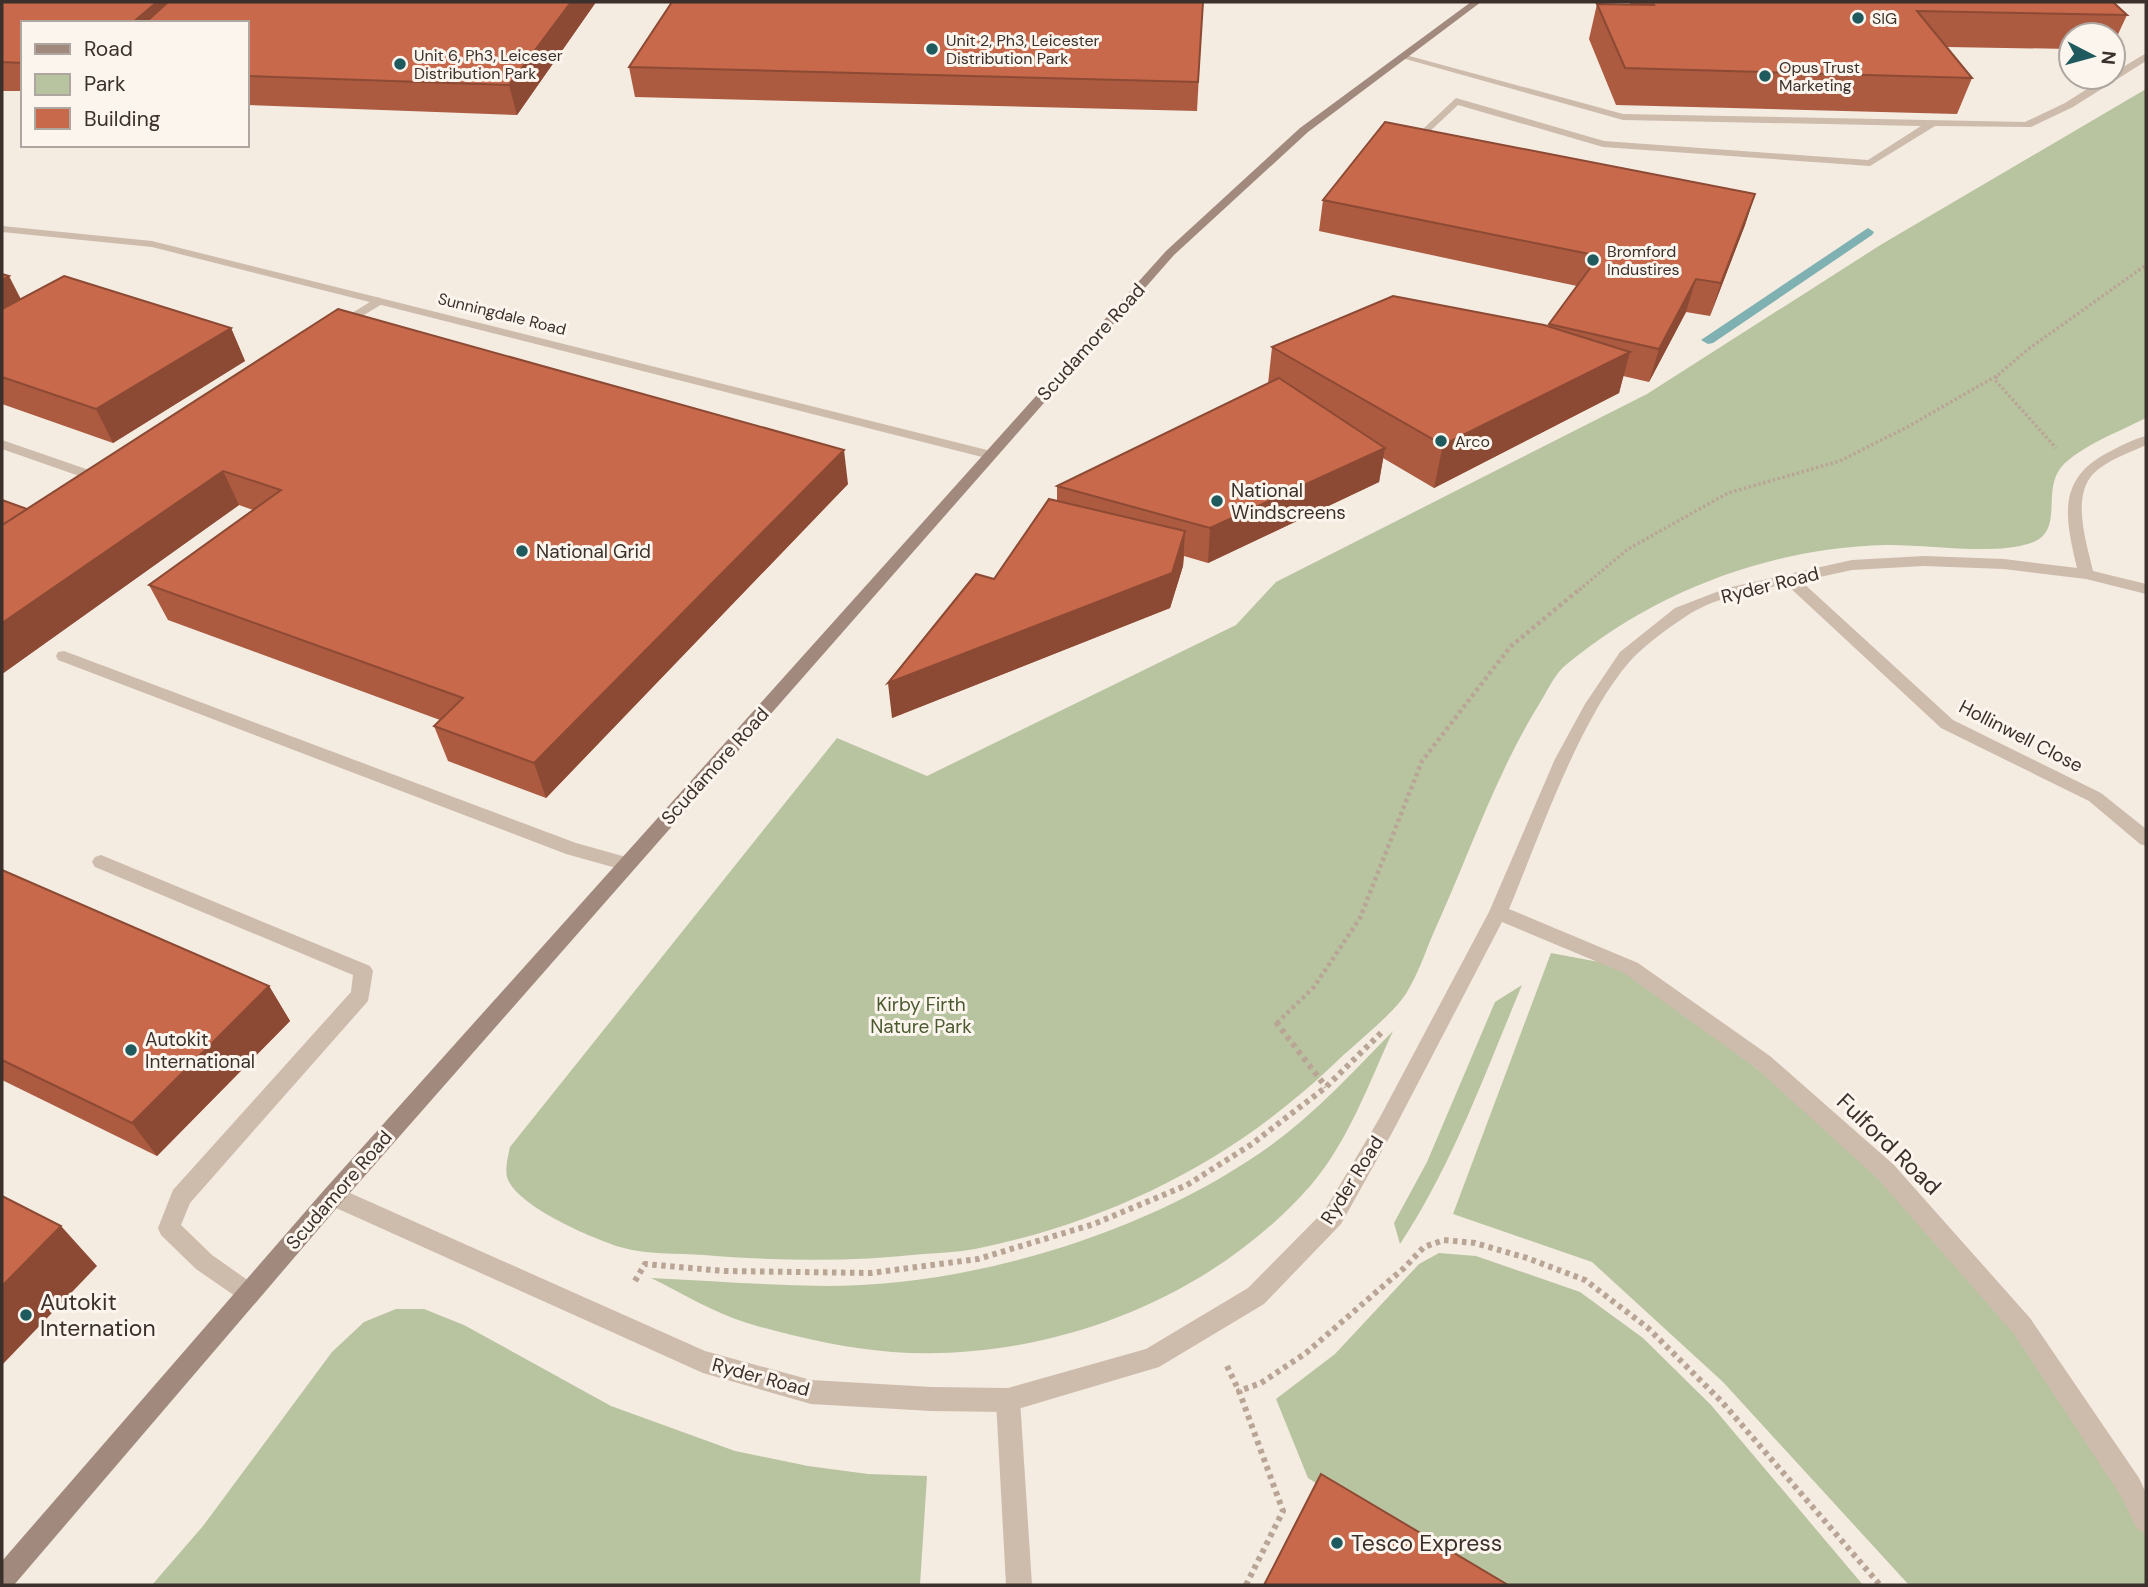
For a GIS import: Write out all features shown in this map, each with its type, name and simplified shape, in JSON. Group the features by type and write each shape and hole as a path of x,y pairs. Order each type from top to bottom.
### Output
{"street":[{"name":"Scudamore Road","path":"2,1580 333,1196 1170,253 1304,130 1476,2"},
{"path":"1405,56 1623,117 2027,125 2091,91"},
{"path":"2127,69 2146,57"},
{"path":"1409,148 1456,101 1603,144 1870,163 1933,123"},
{"name":"Sunningdale Road","path":"2,229 152,244 990,455"},
{"path":"321,336 378,301"},
{"path":"2086,574 2073,511 2084,476 2112,455 2146,440"},
{"path":"2,444 90,475 113,461"},
{"name":"Ryder Road","path":"333,1196 704,1362 811,1392 931,1399 1008,1400 1151,1359 1256,1296 1334,1217 1498,912 1564,759 1593,704 1626,656 1681,612 1732,592 1853,565 1924,561 2004,564 2086,574 2146,589"},
{"name":"Hollinwell Close","path":"1790,579 1947,724 2095,797 2146,839"},
{"path":"64,656 572,849 627,864"},
{"path":"101,862 363,971 361,995 181,1197 169,1228 204,1262 248,1294"},
{"name":"Fulford Road","path":"1498,912 1631,968 1763,1062 1886,1172 2022,1326 2130,1487 2146,1520"},
{"path":"1008,1400 1019,1585"}],"path":[{"path":"1998,375 1994,380 2084,476"},
{"path":"610,1320 645,1264 724,1271 871,1273 978,1259 1094,1224 1186,1185 1252,1144 1326,1087 1391,1023 1432,1039"},
{"path":"1246,1585 1283,1511 1239,1391 1261,1382 1306,1353 1404,1268 1424,1247 1444,1240 1475,1243 1527,1258 1585,1280 1648,1328 1722,1402 1880,1585"}],"green space":[{"name":"Kirby Firth Nature Park","path":"2146,89 2146,418 2085,448 2064,464 2054,481 2047,531 2031,543 1998,549 1902,545 1842,548 1757,565 1676,595 1638,615 1567,664 1551,684 1508,761 1418,971 1401,1001 1294,1099 1254,1130 1168,1182 1075,1222 975,1249 896,1257 786,1259 630,1250 592,1236 539,1210 513,1188 506,1173 510,1147 837,738 927,776 1236,625 1276,582 1647,394 1882,244"},
{"path":"1551,953 1631,968 1886,1172 2022,1326 2130,1487 2146,1520 2146,1585 1909,1585 1723,1382 1592,1262 1453,1214"},
{"path":"1522,985 1452,1150 1419,1214 1400,1244 1394,1223 1427,1162 1495,1002"},
{"path":"1393,1031 1336,1150 1311,1185 1270,1226 1224,1262 1174,1292 1121,1316 1065,1335 1007,1347 950,1353 855,1348 783,1333 735,1319 651,1278 825,1286 881,1284 996,1266 1053,1250 1162,1208 1213,1182 1260,1153 1313,1111"},
{"path":"1439,1253 1476,1256 1580,1292 1643,1338 1711,1405 1863,1585 1477,1585 1308,1478 1276,1399 1335,1354 1419,1264"},
{"path":"396,1309 424,1309 464,1325 611,1406 735,1451 808,1466 868,1474 927,1476 920,1585 152,1585 203,1526 332,1352 364,1322"}],"building":[{"path":"2,2 157,2 134,21 21,21 21,63 2,62"},
{"name":"Unit 6, Ph3, Leiceser Distribution Park","path":"168,2 571,2 509,85 248,76 248,21 147,21"},
{"name":"Unit 2, Ph3, Leicester Distribution Park","path":"672,2 1203,2 1198,82 629,67"},
{"path":"1652,2 2113,2 2127,15 1917,11 1972,78 1625,68 1597,4 1654,5"},
{"name":"Bromford Industires","path":"1385,122 1755,194 1721,283 1696,279 1659,349 1549,324 1599,256 1323,200"},
{"path":"64,276 231,328 96,409 2,377 2,309"},
{"path":"1393,296 1544,325 1630,352 1443,445 1272,347"},
{"name":"National Grid","path":"338,309 844,450 534,763 434,726 463,698 149,585 281,490 223,471 2,623 2,525"},
{"path":"1279,378 1385,448 1210,528 1057,486"},
{"path":"1049,499 1185,531 1172,573 888,683 976,574 994,579"},
{"path":"2,500 27,509 2,525"},
{"name":"Autokit International","path":"2,870 269,986 132,1123 2,1060"},
{"path":"2,1196 61,1226 2,1286"},
{"path":"1321,1474 1508,1585 1264,1585"}],"waterway":[{"path":"1708,340 1868,232"}],"place":[{"name":"SIG","path":"1858,18"},
{"name":"Unit 2, Ph3, Leicester Distribution Park","path":"932,49"},
{"name":"Unit 6, Ph3, Leiceser Distribution Park","path":"400,64"},
{"name":"Opus Trust Marketing","path":"1765,76"},
{"name":"Bromford Industires","path":"1593,260"},
{"name":"Arco","path":"1441,441"},
{"name":"National Windscreens","path":"1217,501"},
{"name":"National Grid","path":"522,551"},
{"name":"Autokit International","path":"131,1050"},
{"name":"Autokit Internation","path":"26,1315"},
{"name":"Tesco Express","path":"1337,1543"}]}
